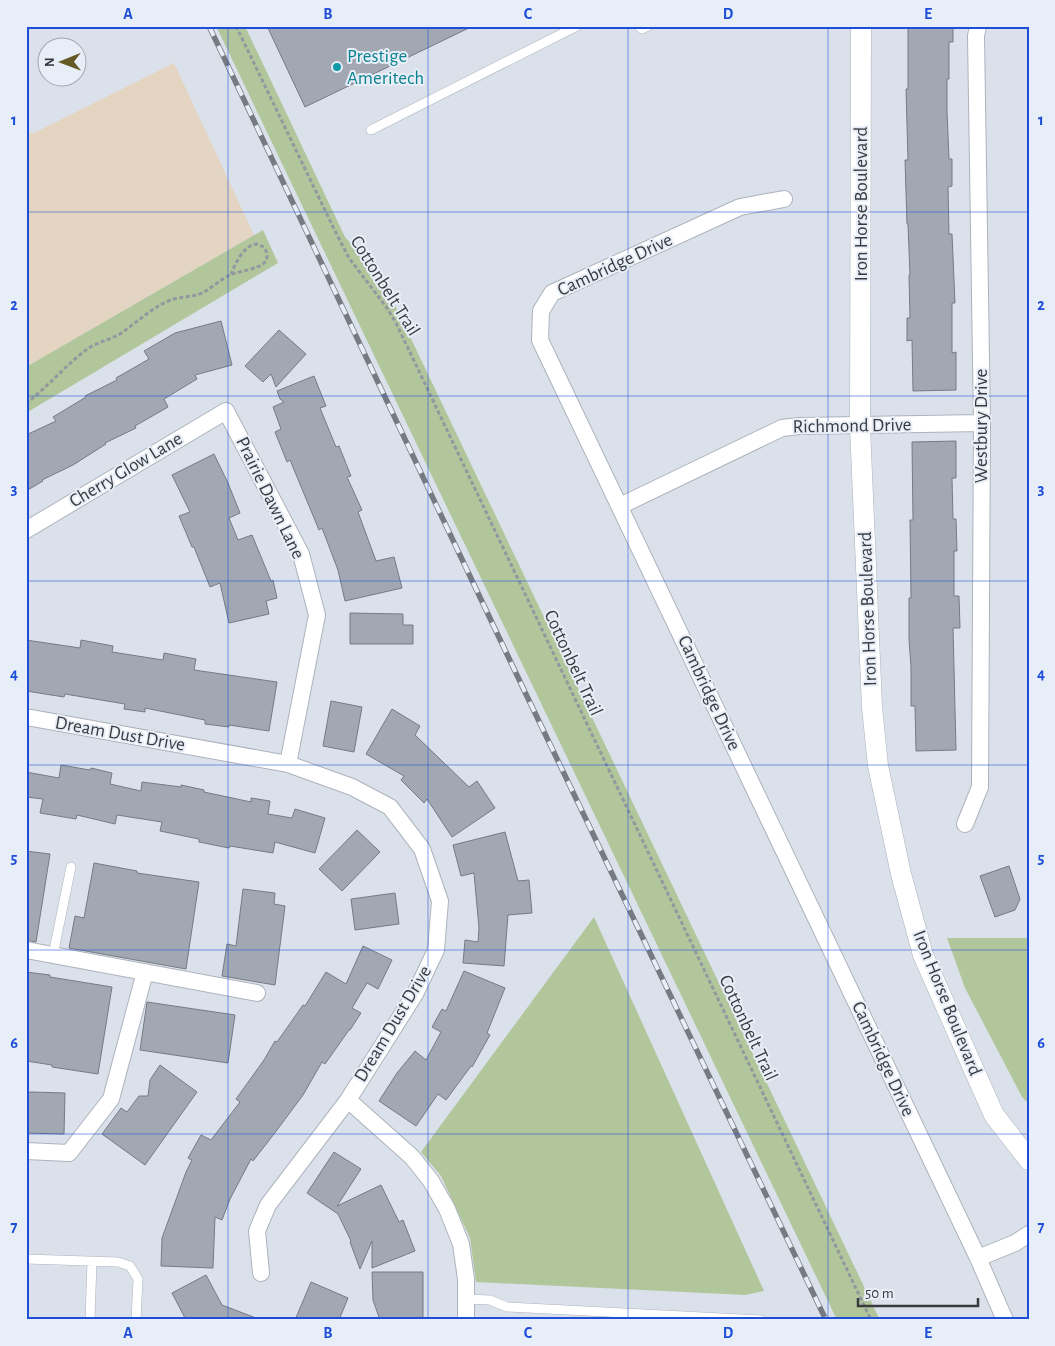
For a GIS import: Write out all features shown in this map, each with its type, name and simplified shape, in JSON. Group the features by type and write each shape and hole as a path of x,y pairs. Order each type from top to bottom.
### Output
{"street":[{"name":"Iron Horse Boulevard","path":"861,26 860,426 872,707 878,766 901,874 924,955 994,1115 1029,1160"},
{"name":"Westbury Drive","path":"965,824 980,787 982,423 976,36 978,26"},
{"name":"Cambridge Drive","path":"784,198 740,207 552,293 541,311 540,340 978,1258 1005,1320"},
{"name":"Cherry Glow Lane","path":"26,530 226,411"},
{"name":"Prairie Dawn Lane","path":"226,411 301,554 317,615 288,764"},
{"name":"Richmond Drive","path":"620,506 782,428 799,426 982,423"},
{"name":"Dream Dust Drive","path":"26,717 288,764 352,787 390,806 422,849 440,901 436,950 415,994 348,1100 268,1205 257,1230 261,1273"},
{"path":"26,950 257,993"},
{"path":"26,1151 69,1153 111,1100 145,972"},
{"path":"348,1100 412,1157 431,1181 447,1209 461,1244 466,1279 466,1320"},
{"path":"978,1258 1015,1243 1029,1234"}],"lane":[{"path":"371,130 577,26"},
{"path":"639,26 642,29 648,26"},
{"path":"53,955 72,867"},
{"path":"26,1259 118,1262 130,1266 138,1279 136,1320"},
{"path":"90,1320 92,1261"},
{"path":"466,1299 490,1300 507,1308 761,1320"}],"path":[{"name":"Cottonbelt Trail","path":"236,26 336,235 396,323 871,1320"},
{"path":"26,404 73,360 89,348 117,336 151,310 169,300 190,297 204,292 231,274 252,269 264,263 267,255 264,247 256,244 247,247 231,274"}],"shaded area":[{"path":"174,63 254,235 26,367 26,133 34,133"}],"green space":[{"path":"216,26 245,26 345,237 382,278 880,1320 837,1320"},
{"path":"263,230 278,263 26,413 26,367"},
{"path":"594,917 764,1291 745,1295 476,1282 470,1238 441,1176 421,1152"},
{"path":"947,938 1029,938 1029,1104 1022,1097 965,988"}],"building":[{"name":"Prestige Ameritech","path":"267,26 473,26 305,107"},
{"path":"908,26 953,26 953,42 949,42 947,111 949,159 952,159 952,186 948,187 949,234 952,234 955,303 952,303 952,353 956,352 956,390 913,391 912,340 907,341 907,318 910,318 905,160 908,160 906,89 908,89"},
{"path":"221,321 232,365 195,375 197,379 164,399 168,407 135,426 136,428 105,443 73,465 42,480 26,491 26,435 56,421 53,417 149,359 144,351 175,333"},
{"path":"279,330 306,354 276,387 271,374 263,382 245,366"},
{"path":"314,376 326,406 320,408 336,447 339,446 351,476 347,477 362,510 358,512 376,561 394,557 402,588 345,601 338,570 322,528 319,530 290,460 287,462 275,432 281,429 273,407 284,402 280,399 277,391"},
{"path":"956,441 956,478 952,478 953,519 956,519 957,551 954,551 954,596 959,596 960,628 953,628 956,750 916,751 915,706 911,706 909,639 909,598 911,598 910,520 913,520 912,442"},
{"path":"214,454 240,513 229,518 238,540 252,535 271,581 273,580 277,598 266,601 269,614 229,623 220,583 210,587 179,516 190,512 172,475"},
{"path":"350,613 403,614 403,625 413,625 413,644 350,644"},
{"path":"26,640 80,648 81,640 113,646 112,652 163,660 164,653 196,659 194,670 277,682 269,731 229,725 229,727 205,724 205,720 145,708 145,712 124,709 125,704 65,694 64,697 26,691"},
{"path":"331,701 362,707 354,752 323,746"},
{"path":"392,709 420,726 415,735 469,787 477,781 495,808 452,837 427,799 424,803 401,780 404,776 366,754"},
{"path":"61,765 90,770 91,768 112,773 110,784 141,791 142,782 181,787 181,785 251,802 251,798 270,801 268,814 292,818 295,809 325,818 315,853 275,842 273,853 230,846 229,848 199,842 199,839 160,831 162,822 117,815 115,824 77,815 76,819 40,813 43,799 26,797 26,772 59,778"},
{"path":"357,830 380,852 342,891 319,869"},
{"path":"505,832 518,881 529,880 532,913 508,915 504,966 463,963 465,940 478,942 479,928 474,873 461,876 453,845"},
{"path":"26,851 50,854 36,942 26,940"},
{"path":"94,863 137,871 137,873 199,882 186,969 69,948 75,916 84,918"},
{"path":"1009,866 1020,899 1015,910 995,917 980,876"},
{"path":"243,889 275,893 274,904 285,906 275,985 222,976 227,944 236,946"},
{"path":"395,893 399,924 355,930 351,899"},
{"path":"363,946 392,960 378,989 367,983 352,1008 361,1013 350,1030 325,1064 322,1062 303,1095 274,1134 253,1161 251,1159 230,1199 222,1220 215,1217 213,1268 161,1266 162,1238 192,1160 188,1158 201,1135 211,1140 240,1102 236,1099 275,1041 277,1042 303,1005 305,1006 326,972 346,984"},
{"path":"464,971 505,988 487,1033 490,1035 472,1067 446,1100 438,1094 416,1126 379,1101 397,1073 415,1051 426,1060 441,1032 432,1027 442,1009 446,1011"},
{"path":"26,972 112,987 98,1074 26,1061"},
{"path":"147,1002 235,1015 228,1063 140,1050"},
{"path":"160,1065 197,1092 145,1165 102,1134 121,1108 127,1112 139,1096 148,1096 150,1080"},
{"path":"26,1093 65,1093 64,1134 26,1133"},
{"path":"334,1152 361,1169 337,1206 381,1185 399,1222 403,1220 415,1251 372,1268 372,1241 360,1269 351,1241 338,1214 307,1193"},
{"path":"372,1272 423,1272 423,1320 380,1320 373,1300"},
{"path":"206,1275 222,1305 256,1318 256,1320 186,1320 172,1293"},
{"path":"311,1282 348,1298 339,1320 295,1320"}],"railway":[{"path":"209,26 826,1320"}],"place":[{"name":"Prestige Ameritech","path":"337,67"}]}
